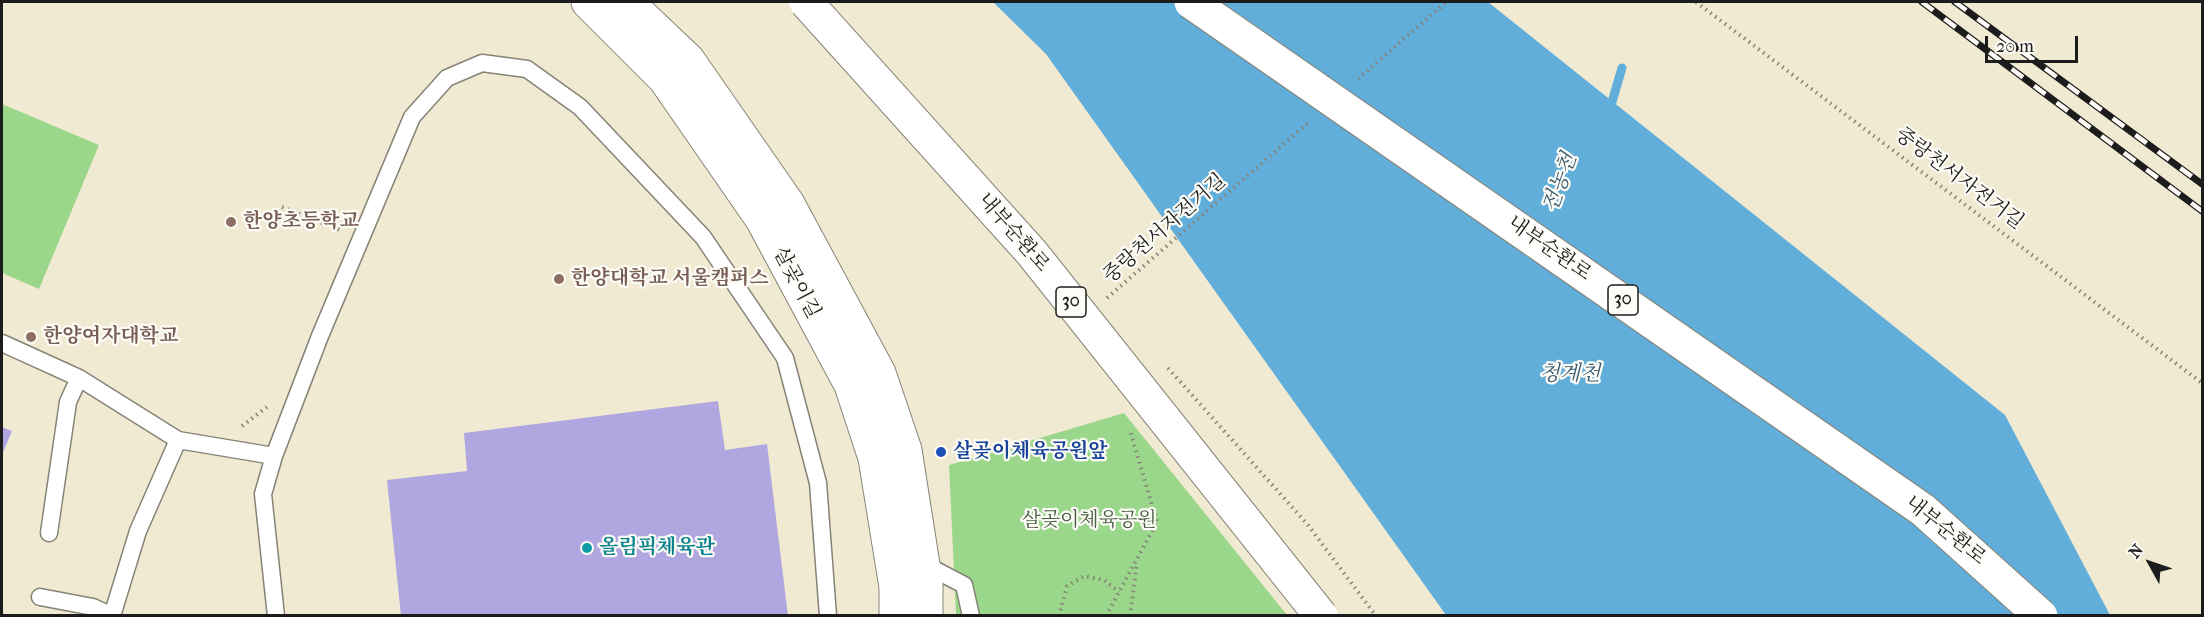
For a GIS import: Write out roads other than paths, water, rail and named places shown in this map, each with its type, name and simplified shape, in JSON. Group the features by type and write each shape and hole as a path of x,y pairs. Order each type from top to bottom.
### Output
{"main road":[{"name":"살곶이길","path":"588,2 665,79 762,219 851,385 875,458 896,587 896,615"},
{"name":"살곶이길","path":"627,2 688,60 788,204 879,373 905,450 923,564 926,615"},
{"name":"내부순환로","path":"806,2 1032,253 1321,615"},
{"name":"내부순환로","path":"1191,2 1923,510 2041,615"}],"lane":[{"path":"276,615 263,494 274,456 320,336 412,117 447,78 482,63 527,69 580,107 703,237 785,358 818,483 828,615"},
{"path":"2,343 79,378 178,440 274,456"},
{"path":"50,533 68,402 79,378"},
{"path":"40,597 93,608 112,615 138,531 178,440"},
{"path":"923,564 940,575 964,585 971,615"}],"water":[{"name":"청계천","path":"993,2 1488,2 2005,415 2110,615 1446,615 1046,54"}],"waterway":[{"name":"전농천","path":"1609,112 1622,68"}],"railway":[{"path":"1922,2 2202,211"},
{"path":"1955,2 2202,184"}],"place":[{"name":"한양초등학교","path":"231,222"},
{"name":"한양대학교 서울캠퍼스","path":"559,279"},
{"name":"한양여자대학교","path":"31,337"},
{"name":"살곶이체육공원앞","path":"941,452"},
{"name":"올림픽체육관","path":"587,548"}],"park label":[{"name":"살곶이체육공원","path":"1089,521"}]}
